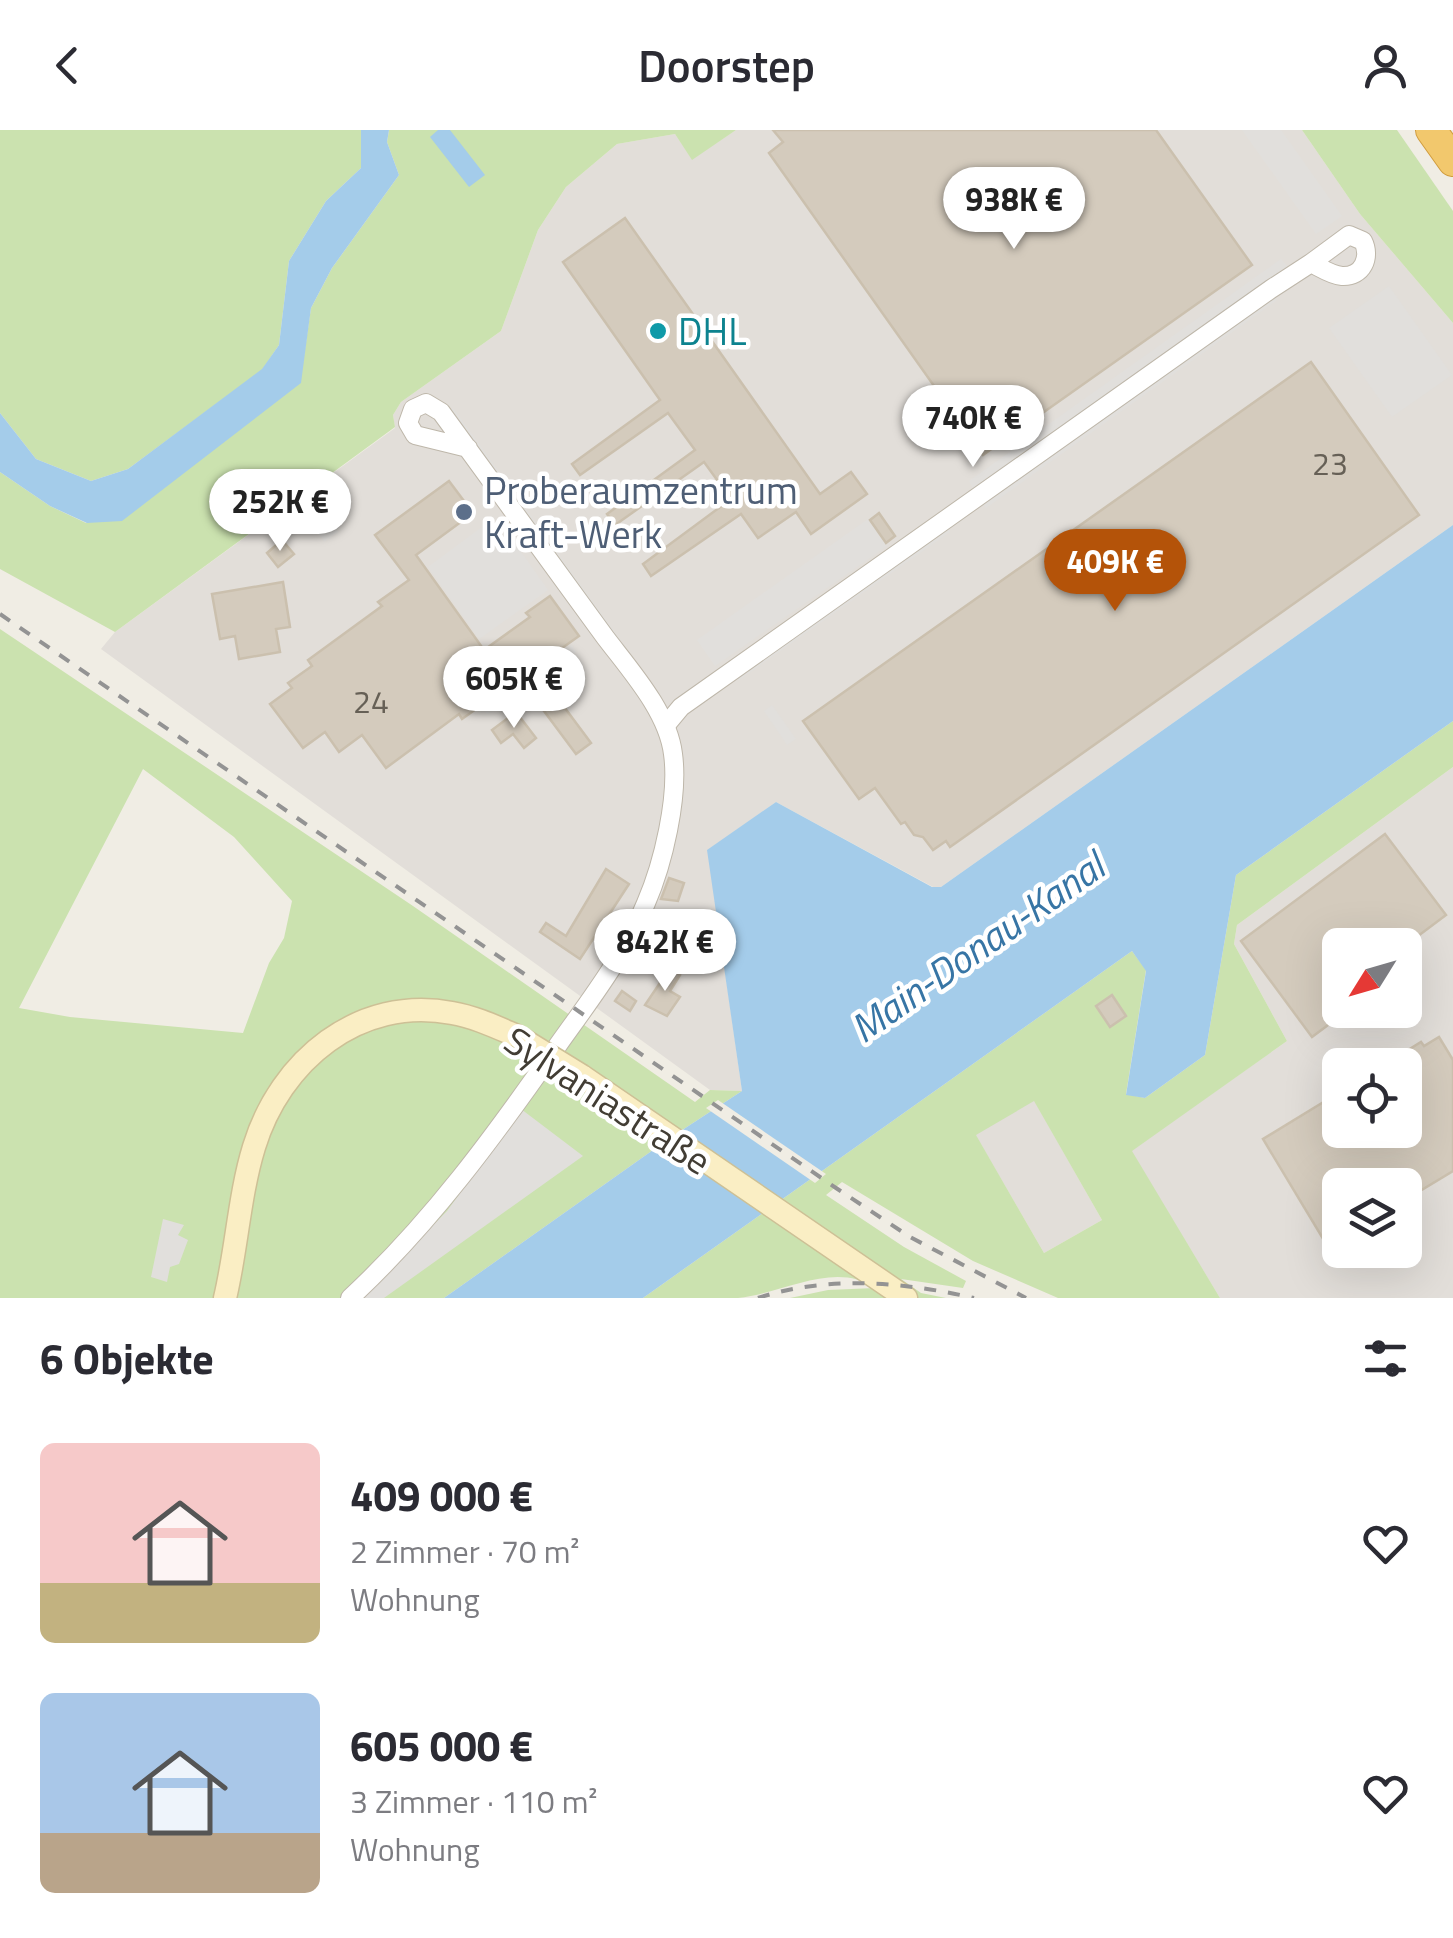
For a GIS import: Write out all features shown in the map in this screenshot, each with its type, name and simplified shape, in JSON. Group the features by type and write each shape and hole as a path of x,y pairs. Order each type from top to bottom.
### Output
{"highway":[{"path":"1432,130 1453,161"}],"street":[{"path":"666,726 680,707 1311,263"},
{"path":"350,1298 426,1221 606,976 631,936 660,869 666,835 674,768 666,726 468,448"},
{"name":"Sylvaniastraße","path":"225,1298 245,1178 256,1142 268,1110 303,1060 348,1027 393,1013 448,1012 517,1036 582,1076 906,1298"}],"shaded area":[{"path":"736,130 1302,130 1360,214 1453,323 1453,525 941,887 933,887 776,802 708,850 742,1091 710,1090 101,649 115,632 395,428 393,415 401,402 501,331 538,230 566,187 617,144 675,134 692,159"},
{"path":"1242,130 1281,130 1342,216 1316,234"},
{"path":"1281,259 1288,267 974,491 969,481"},
{"path":"1389,286 1452,375 1392,417 1329,328"},
{"path":"1278,292 1276,301 986,508 981,502"},
{"path":"453,408 642,670 638,674 448,411"},
{"path":"320,507 338,532 324,542 306,516"},
{"path":"868,519 887,546 715,666 697,640"},
{"path":"947,525 950,532 739,680 731,679"},
{"path":"482,527 499,549 514,542 548,590 479,639 428,567"},
{"path":"572,645 576,652 487,714 482,708"},
{"path":"772,705 796,739 787,745 764,711"},
{"path":"1453,767 1453,1298 1220,1298 1131,1151 1287,1041 1234,944 1237,925"},
{"path":"1034,1100 1102,1220 1044,1253 975,1134"},
{"path":"521,1109 583,1156 384,1298 361,1298 447,1211"},
{"path":"163,1219 184,1225 178,1235 188,1240 179,1264 170,1267 167,1282 151,1277"}],"green space":[{"path":"0,130 361,130 361,168 326,201 289,261 279,345 262,370 128,469 91,481 36,459 0,413"},
{"path":"389,130 736,130 692,160 675,134 617,144 566,187 538,230 501,331 401,402 393,415 395,427 115,632 0,569 0,472 50,506 86,523 300,383 311,308 332,268 399,175 387,142"},
{"path":"1302,130 1397,130 1453,211 1453,323 1360,214"},
{"path":"0,629 413,906 695,1102 710,1090 742,1091 444,1298 0,1298","holes":["143,769 234,837 292,901 284,938 269,963 243,1033 70,1017 19,1008"]},
{"path":"1453,721 1453,767 1237,925 1234,944 1287,1041 1132,1151 1220,1298 1058,1298 973,1261 842,1182 826,1195 904,1247 966,1281 963,1288 901,1279 921,1293 946,1298 790,1298 828,1290 875,1288 843,1277 738,1298 643,1298 1132,951 1146,970 1126,1094 1145,1098 1205,1055 1236,875","holes":["1034,1101 1102,1220 1044,1253 976,1135"]}],"water":[{"path":"361,130 389,130 387,142 399,175 332,268 311,308 301,383 122,521 87,523 50,506 0,472 0,413 36,459 91,481 128,469 262,369 279,345 289,261 326,201 361,168"},
{"path":"438,130 450,130 485,175 469,187 430,137"},
{"name":"Main-Donau-Kanal","path":"1453,525 1453,721 1236,875 1205,1055 1145,1098 1126,1095 1146,971 1132,951 643,1298 444,1298 742,1091 707,850 776,802 932,887 941,887"}],"pier":[{"path":"718,1100 826,1174 815,1183 706,1108"}],"building":[{"path":"773,130 1156,130 1252,265 983,455 769,153 783,142"},
{"name":"DHL","path":"625,218 820,494 851,472 867,494 811,534 796,512 758,538 741,514 651,576 643,564 731,499 704,462 615,525 607,514 695,450 668,413 580,475 572,464 660,400 563,262"},
{"path":"1311,362 1419,515 950,847 946,841 933,850 905,822 901,824 875,788 859,799 803,721"},
{"path":"449,481 473,513 416,555 484,650 530,617 526,613 550,596 579,636 462,719 459,714 386,768 362,735 339,752 325,732 303,748 270,704 292,688 288,683 312,666 308,660 382,606 378,602 409,580 375,535"},
{"path":"879,513 895,536 886,543 870,520"},
{"path":"282,540 294,554 278,567 267,553"},
{"path":"283,582 290,627 276,629 280,652 239,659 235,636 220,639 212,594"},
{"path":"550,688 591,743 576,754 535,699"},
{"path":"516,712 536,738 524,748 513,734 501,743 492,730"},
{"path":"1385,834 1446,915 1422,933 1422,928 1322,928 1324,1028 1312,1037 1241,941"},
{"path":"606,869 629,884 580,959 540,932 546,923 566,936"},
{"path":"669,878 684,883 678,901 661,899"},
{"path":"670,968 680,975 670,991 680,997 667,1016 645,1005"},
{"path":"622,991 636,1001 630,1011 615,1001"},
{"path":"1112,995 1126,1016 1110,1027 1096,1006"},
{"path":"1439,1037 1453,1060 1453,1171 1422,1190 1422,1168 1322,1168 1322,1237 1263,1139 1322,1103 1322,1148 1422,1148 1422,1048 1411,1048 1421,1042 1424,1046"}],"railway":[{"path":"0,614 836,1188 910,1237 1026,1298"},
{"path":"758,1298 811,1286 866,1283 974,1298"}],"place":[{"name":"DHL","path":"658,331"},
{"name":"Proberaumzentrum Kraft-Werk","path":"464,512"}]}
